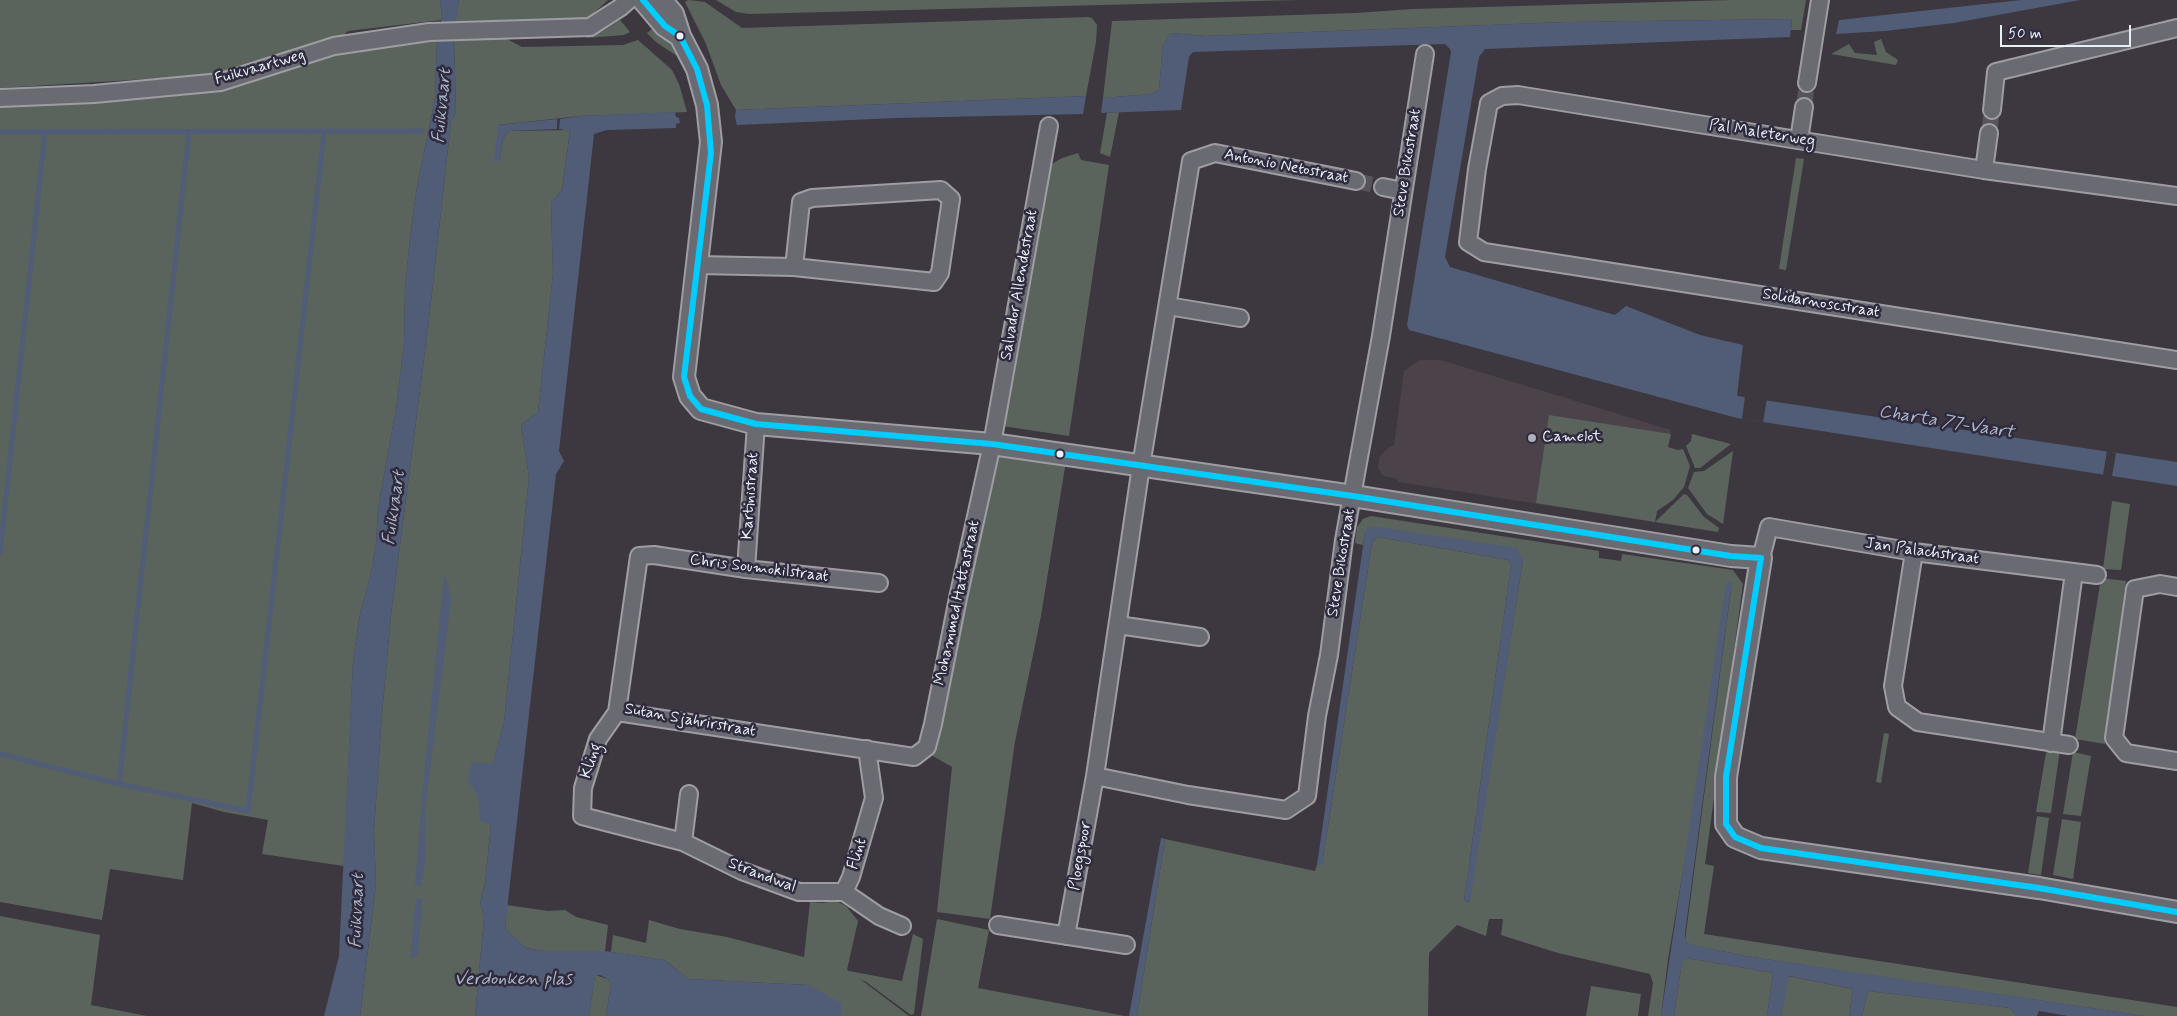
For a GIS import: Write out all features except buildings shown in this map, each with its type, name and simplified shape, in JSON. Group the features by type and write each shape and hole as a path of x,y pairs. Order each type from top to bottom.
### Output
{"street":[{"name":"Fuikvaartweg","path":"0,98 94,94 221,82 334,46 429,32 590,27 629,0"},
{"path":"643,0 665,26 680,36"},
{"path":"661,0 674,14 680,36 697,69 704,94 711,142 684,377 690,396 701,409 756,424 992,444 1353,496 1731,556 1761,558 1726,777 1726,824 1735,837 1761,848 2039,888 2177,912"},
{"path":"1807,83 1820,0"},
{"path":"1992,110 1996,72 2177,28"},
{"name":"Steve Bikostraat","path":"1095,776 1188,795 1286,810 1307,796 1317,716 1329,656 1344,540 1381,336 1424,54"},
{"name":"Pal Maleterweg","path":"1468,242 1477,169 1489,103 1502,96 1518,95 1984,170 2177,196"},
{"path":"1799,140 1804,107"},
{"name":"Salvador Allendestraat","path":"992,444 1049,126"},
{"path":"1984,170 1989,133"},
{"name":"Antonio Netostraat","path":"1215,153 1356,181"},
{"name":"Ploegspoor","path":"1066,936 1095,776 1141,466 1191,161 1215,153"},
{"path":"1383,187 1403,191"},
{"path":"698,265 794,267 934,282 940,273 951,199 942,190 812,198 802,202 794,267"},
{"name":"Solidarnoscstraat","path":"1468,242 1484,252 2177,360"},
{"path":"1168,306 1240,318"},
{"name":"Kartinistraat","path":"746,568 756,424"},
{"name":"Mohammed Hattastraat","path":"914,756 926,747 933,724 958,598 992,444"},
{"name":"Jan Palachstraat","path":"1761,558 1769,527 1914,552 2098,575"},
{"path":"1914,552 1893,686 1897,707 1918,722 2069,745"},
{"name":"Chris Soumokilstraat","path":"640,556 654,555 746,568 879,583"},
{"name":"Sutan Sjahrirstraat","path":"640,556 617,712 914,756"},
{"path":"2051,743 2074,572"},
{"path":"2177,587 2160,584 2135,590 2114,738 2126,754 2177,761"},
{"path":"1118,625 1200,637"},
{"name":"Kling","path":"582,816 582,788 598,739 617,712"},
{"name":"Flint","path":"867,749 874,798 851,877 844,892 879,916 902,926"},
{"path":"683,842 689,794"},
{"name":"Strandwal","path":"582,816 683,842 742,871 799,892 844,892"},
{"path":"998,924 1126,945"}],"shaded area":[{"path":"0,0 440,0 442,17 441,20 348,31 338,40 213,75 0,88"},
{"path":"459,0 608,0 586,20 455,22"},
{"path":"688,0 705,2 742,28 1089,17 1097,25 1096,42 1086,96 736,110 721,85 706,44 685,2"},
{"path":"716,0 1297,0 749,14 736,12"},
{"path":"1732,0 1806,0 1801,30 1791,30 1792,19 1566,22 1205,36 1171,33 1163,44 1159,90 1151,94 1103,98 1112,21 1356,13 1413,9"},
{"path":"620,20 630,32 624,35 586,38 586,34 603,31"},
{"path":"657,25 671,43 677,56 656,42 647,33"},
{"path":"454,37 503,37 522,47 623,45 638,40 672,70 679,84 687,112 580,116 498,125 500,160 503,139 509,131 570,130 562,190 551,203 553,274 538,412 521,425 529,477 504,722 493,764 491,824 485,883 480,902 484,918 475,1016 360,1016 376,883 374,830 391,615 428,328 451,122 456,112"},
{"path":"437,39 435,99 417,186 410,237 405,291 404,344 396,409 378,508 376,544 370,578 360,614 353,661 344,866 262,854 268,820 224,812 192,803 183,880 110,869 102,920 0,902 0,103 210,88 353,48"},
{"path":"1881,39 1886,52 1898,60 1896,65 1831,54 1849,44 1855,53 1877,55 1874,42"},
{"path":"1119,112 1110,157 1100,153 1107,113"},
{"path":"1078,153 1081,160 1109,165 1069,436 1002,426 1050,165 1062,158"},
{"path":"1796,158 1804,159 1786,270 1779,269"},
{"name":"Camelot","path":"1420,360 1441,360 1671,430 1654,522 1398,482 1398,479 1383,476 1378,468 1379,458 1388,448 1394,445 1404,371"},
{"path":"1549,415 1671,434 1668,447 1678,450 1683,449 1690,466 1684,487 1673,500 1657,511 1655,522 1536,503"},
{"path":"1692,434 1731,444 1700,468 1695,468 1686,446 1691,441"},
{"path":"997,451 1066,461 1041,616 1015,742 990,919 937,912 952,767 926,752 941,723"},
{"path":"1733,451 1723,524 1707,514 1688,488 1694,472 1704,471"},
{"path":"1684,494 1687,495 1704,517 1719,528 1718,532 1655,522"},
{"path":"2112,501 2130,504 2121,570 2103,569"},
{"path":"1371,516 1599,551 1599,558 1621,561 1622,554 1733,570 1743,584 1705,864 1714,866 1704,934 2177,1007 2177,1016 2145,1016 1862,974 1746,956 1691,945 1685,941 1732,582 1668,959 1661,1016 1648,1016 1653,983 1650,974 1558,953 1501,935 1503,919 1489,919 1486,936 1457,925 1429,953 1428,1016 1137,1016 1165,839 1315,871 1317,865 1322,865 1372,543 1378,537 1508,560 1511,566 1464,900 1469,902 1523,560 1519,554 1365,532 1363,545 1355,543 1357,527 1363,519"},
{"path":"2101,578 2126,581 2105,744 2075,739"},
{"path":"1884,733 1889,734 1881,783 1876,782"},
{"path":"2052,749 2060,749 2051,813 2036,812 2046,753"},
{"path":"2073,752 2091,756 2081,816 2063,814"},
{"path":"2037,816 2049,818 2041,875 2028,873"},
{"path":"2062,819 2081,822 2073,879 2053,875"},
{"path":"836,901 846,906 858,921 847,970 849,971 902,981 913,934 923,939 914,1014 911,1015 860,979 909,1016 841,1016 841,1012 808,985 688,979 665,960 611,952 613,935 646,943 649,920 680,929 727,937 804,957 810,902"},
{"path":"507,905 548,911 565,910 576,917 608,925 605,951 544,951 526,948 505,929"},
{"path":"0,916 100,935 91,1005 147,1016 0,1016"},
{"path":"937,919 989,930 978,988 1125,1016 921,1016"},
{"path":"1687,958 1773,973 1767,1016 1674,1016 1682,961"},
{"path":"595,975 608,979 611,984 606,1016 589,1016"},
{"path":"1788,976 1853,989 1849,1016 1781,1016"},
{"path":"1591,986 1641,994 1638,1016 1586,1016"},
{"path":"1868,991 2010,1008 2017,1016 1862,1016"}],"water":[{"name":"Fuikvaart","path":"440,0 459,0 454,37 456,112 451,122 428,328 391,615 374,830 376,883 360,1016 324,1016 339,956 353,661 360,614 370,578 376,544 378,508 396,409 404,344 405,291 410,237 417,186 435,99 437,39 442,17"},
{"path":"2021,0 2080,0 1954,23 1885,31 1836,34 1839,20"},
{"path":"1792,19 1790,37 1485,49 1479,57 1445,257 1450,267 1615,315 1626,306 1700,335 1743,345 1737,396 2177,462 2177,486 1737,418 1409,330 1407,325 1451,52 1445,44 1193,52 1189,57 1181,110 1101,113 1103,98 1151,94 1159,90 1163,43 1171,33 1205,36 1566,22"},
{"path":"1086,96 1083,114 897,118 737,125 735,117 736,110"},
{"name":"Verdonken plas","path":"675,112 680,123 676,124 676,128 607,130 594,134 559,451 564,461 556,474 505,928 526,948 544,951 605,951 665,960 688,979 808,985 841,1003 841,1016 606,1016 611,984 608,979 600,975 595,976 589,1016 475,1016 484,918 480,902 485,883 491,825 480,821 478,795 467,781 472,763 493,763 504,722 529,477 521,425 538,412 553,274 551,203 562,190 570,131 559,129 560,119 580,116"},
{"path":"557,119 557,129 509,131 503,139 500,160 494,162 498,125"},
{"path":"1368,527 1379,527 1517,548 1523,560 1470,902 1464,900 1511,566 1508,560 1378,537 1372,543 1322,865 1317,865 1365,532"},
{"path":"444,576 447,579 451,600 425,810 425,863 421,887 415,885"},
{"path":"1732,582 1685,941 1692,945 1746,956 2145,1016 2068,1016 2039,1011 2037,1016 2017,1016 2010,1008 1868,991 1862,1016 1849,1016 1853,989 1789,976 1781,1016 1767,1016 1773,973 1687,958 1682,962 1674,1016 1661,1016 1726,583"},
{"path":"1161,838 1165,839 1137,1016 1129,1016"},
{"path":"416,898 422,900 418,956 410,958"}],"pier":[{"path":"1745,396 1767,399 1763,422 1742,419"},
{"path":"2107,451 2116,453 2112,476 2103,475"}],"waterway":[{"name":"Fuikvaart","path":"0,132 422,131"},
{"path":"0,553 45,132"},
{"path":"189,132 119,784 248,811 324,132"},
{"path":"0,754 119,784"}],"tunnel":[{"path":"1804,107 1807,83"},
{"path":"1989,133 1992,110"},
{"path":"1356,181 1383,187"}],"transit line":[{"path":"643,0 665,26 680,36 697,69 707,105 711,153 684,377 690,396 701,409 756,424 992,444 1353,496 1731,556 1761,558"},
{"path":"1761,558 1726,777 1726,824 1735,837 1761,848 2039,888 2177,912"}],"place":[{"name":"Camelot","path":"1532,438"}],"water label":[{"name":"Charta 77-Vaart","path":"1946,423"}]}
